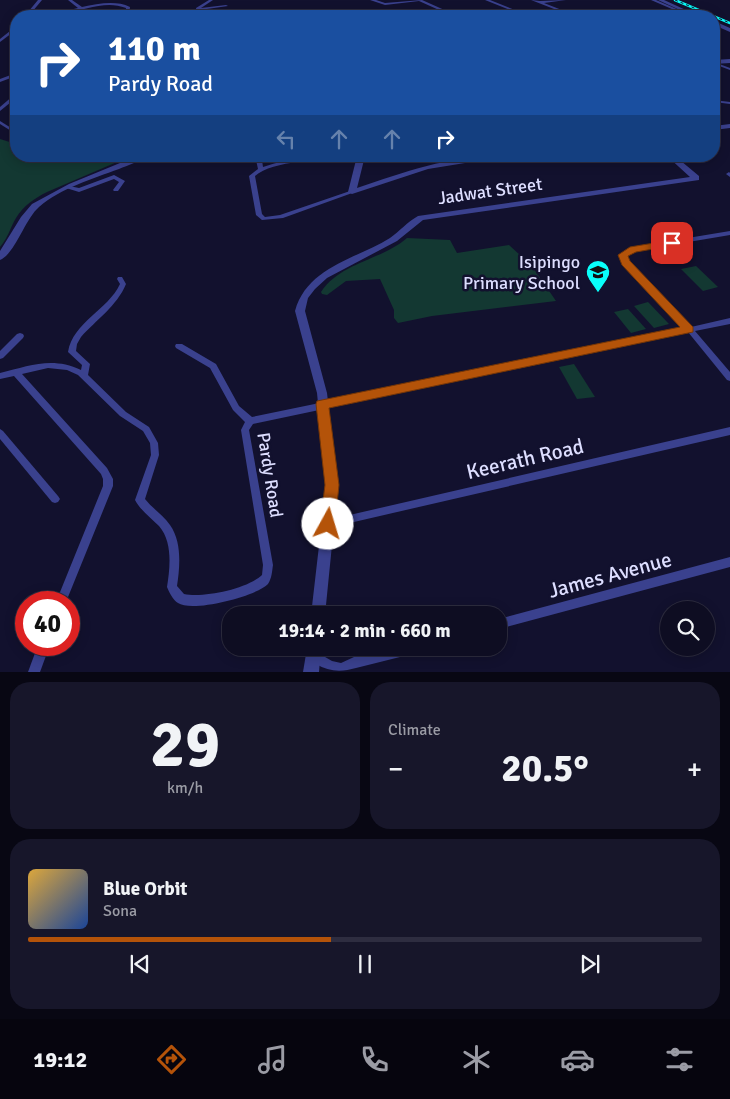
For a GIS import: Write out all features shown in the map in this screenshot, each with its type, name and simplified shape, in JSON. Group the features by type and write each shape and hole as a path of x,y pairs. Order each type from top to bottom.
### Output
{"street":[{"path":"31,10 40,0"},
{"path":"70,0 82,9"},
{"path":"198,9 211,0"},
{"path":"372,0 385,4 419,0 442,10"},
{"path":"487,0 513,10"},
{"path":"533,0 560,10"},
{"path":"539,2 564,0"},
{"path":"653,0 677,10"},
{"path":"660,0 683,10"},
{"path":"76,10 101,4 121,4 128,7 128,10"},
{"path":"198,9 226,6"},
{"path":"0,41 10,33"},
{"path":"0,110 10,101"},
{"path":"0,257 14,242 23,220 35,206 69,188 130,162"},
{"path":"259,162 261,169"},
{"path":"295,162 254,172 252,176 259,214 264,219 281,217 435,165 455,162"},
{"path":"352,192 360,162"},
{"name":"Jadwat Street","path":"322,404 322,393 300,312 303,301 325,274 396,238 421,218 696,178 677,162"},
{"path":"69,188 82,189 111,177 122,181 116,190"},
{"path":"730,233 634,249 622,255 626,262 689,329 730,378"},
{"path":"0,376 32,367 59,364 84,376 86,364 72,352 72,344 78,335 102,313 122,289 123,284 120,279"},
{"name":"Pardy Road","path":"84,376 123,414 146,429 154,443 154,455 140,500 167,530 172,546 174,575 172,587 176,595 187,602 246,590 255,587 265,580 268,565 245,430 250,421 322,404 730,321"},
{"path":"0,356 20,336"},
{"path":"180,346 213,366 240,413 250,421"},
{"path":"15,372 104,471 108,479 108,486 66,591"},
{"path":"319,606 332,485 322,404"},
{"name":"Keerath Road","path":"328,524 730,431"},
{"path":"0,433 55,499"},
{"name":"James Avenue","path":"507,622 730,562"},
{"path":"34,672 40,656"},
{"path":"311,672 313,656"},
{"path":"319,656 330,666 339,670 385,656"}],"green space":[{"path":"0,139 10,142 10,162 117,162 47,192 34,200 19,214 0,247"},
{"path":"407,238 450,240 457,253 509,245 532,266 556,301 432,316 398,323 394,318 394,310 380,279 346,281 327,295 322,294 321,292 329,282 339,274 386,252"},
{"path":"696,266 718,287 703,291 681,269"},
{"path":"648,302 669,324 654,328 634,306"},
{"path":"628,309 646,329 631,333 614,312"},
{"path":"574,364 595,397 577,399 559,367"}],"railway":[{"path":"675,0 699,10"},
{"path":"720,19 730,23"}],"place":[{"name":"Isipingo Primary School","path":"598,293"}],"route":[{"path":"328,524 332,485 322,404 689,329 645,284 624,260 622,255 626,251 634,249 672,243"}]}
